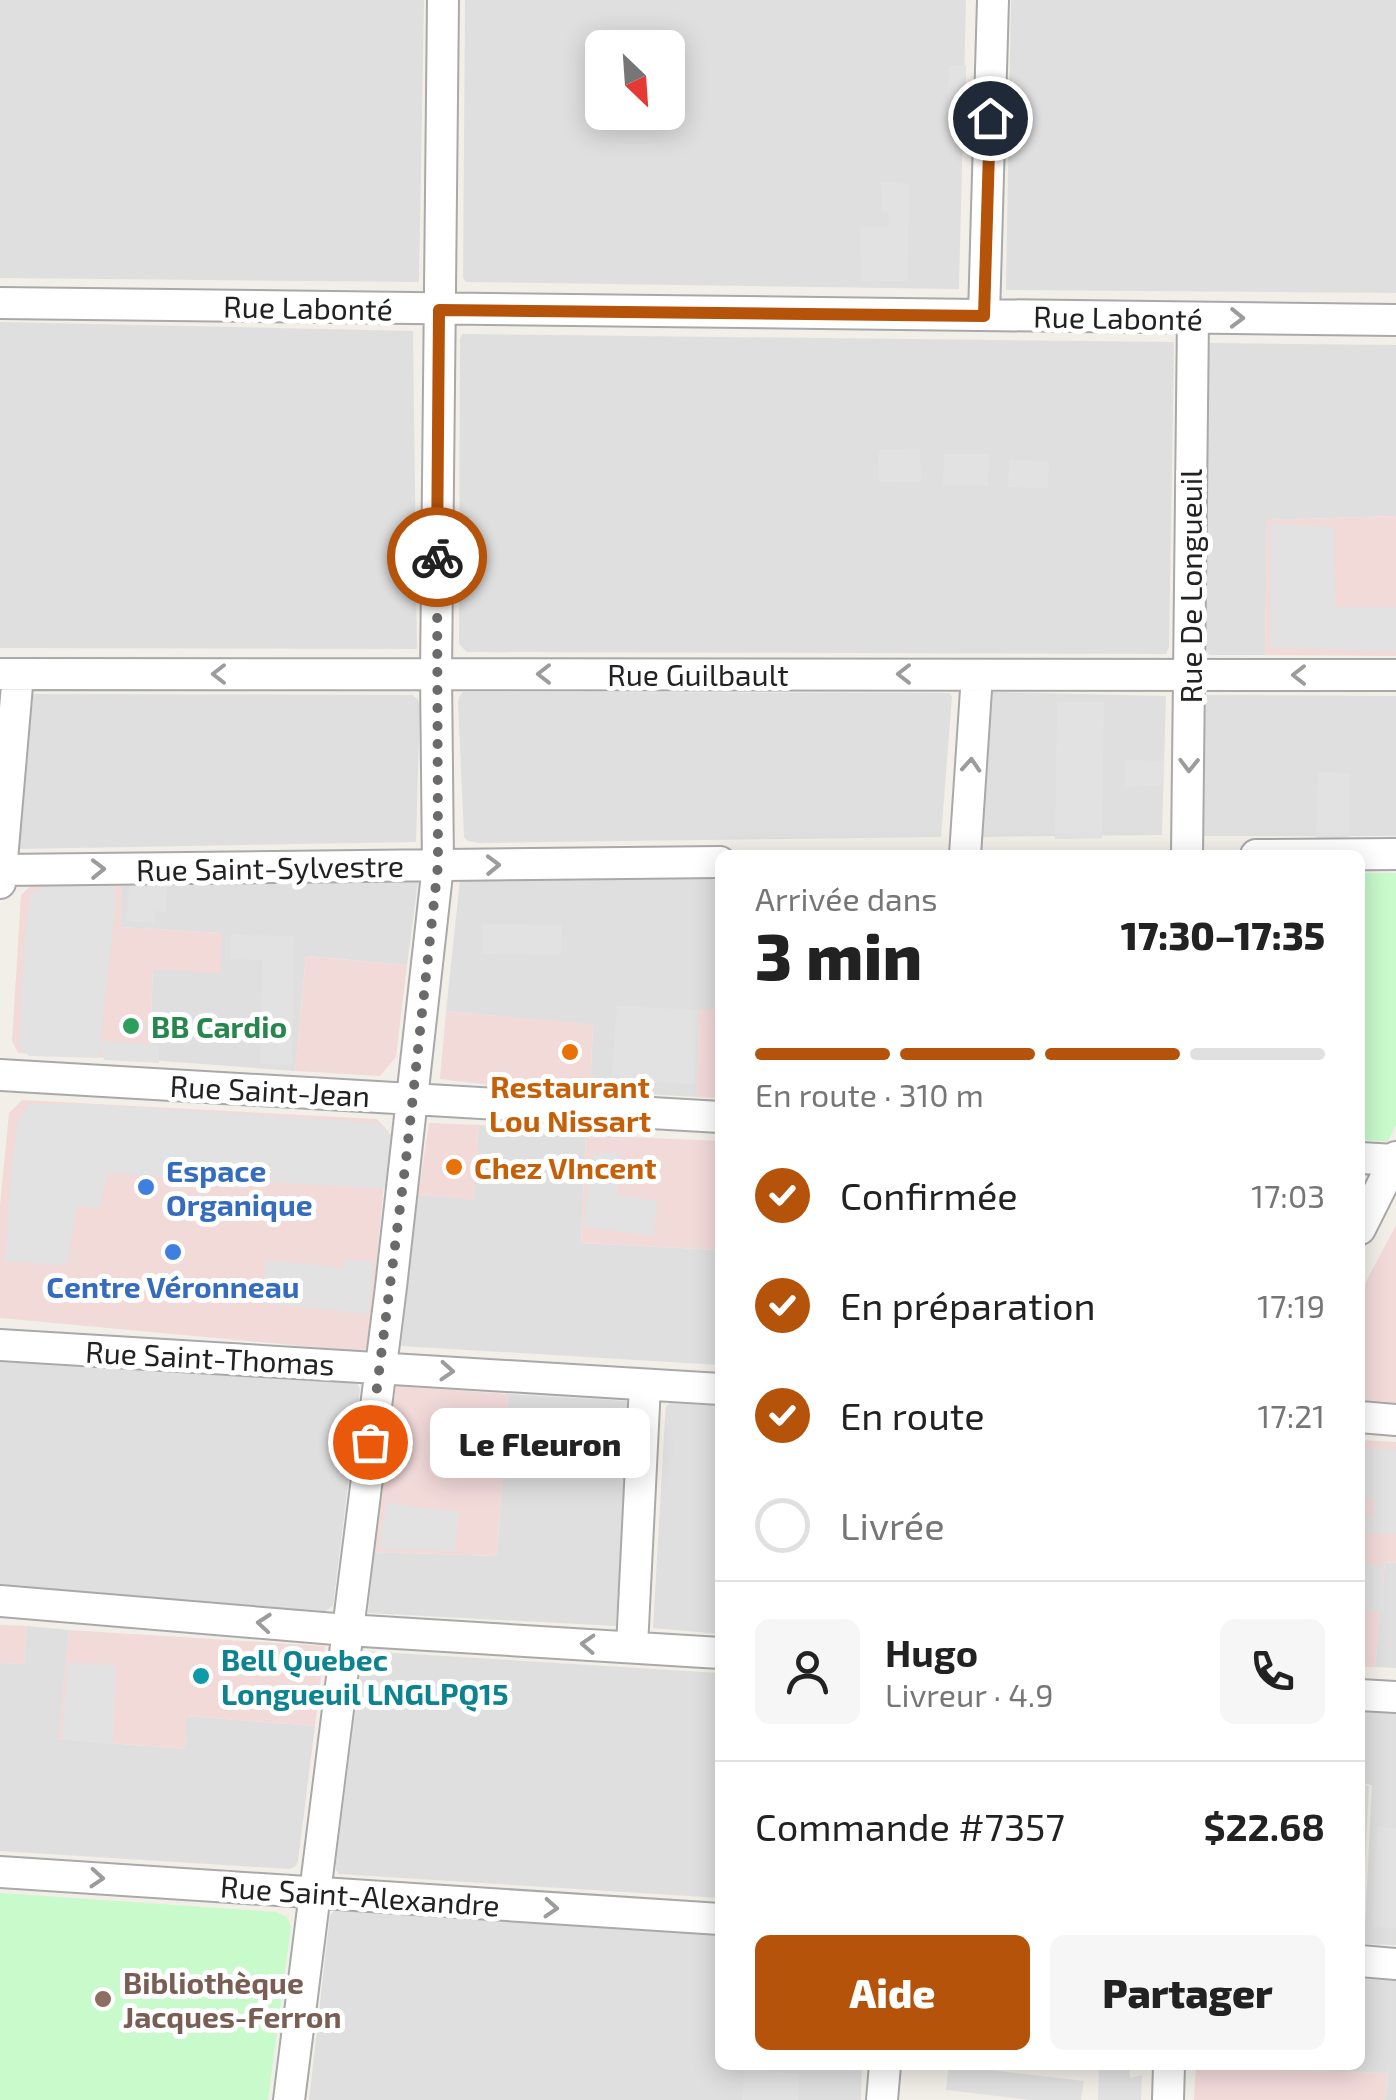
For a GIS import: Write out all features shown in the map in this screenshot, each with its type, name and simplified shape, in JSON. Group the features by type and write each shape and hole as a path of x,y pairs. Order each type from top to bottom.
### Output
{"street":[{"path":"289,2100 438,865 436,674 443,0"},
{"path":"984,316 993,0"},
{"name":"Rue Labonté","path":"0,303 1396,320"},
{"name":"Rue De Longueuil","path":"1188,850 1192,318"},
{"path":"0,882 9,674"},
{"name":"Rue Guilbault","path":"9,674 1396,675"},
{"path":"965,850 977,674"},
{"path":"1365,854 1396,854"},
{"name":"Rue Saint-Sylvestre","path":"1,870 715,862"},
{"name":"Rue Saint-Jean","path":"0,1075 715,1117"},
{"path":"1365,1158 1395,1159 1365,1219"},
{"name":"Rue Saint-Thomas","path":"0,1344 715,1389"},
{"path":"632,1646 645,1384"},
{"path":"1365,1418 1396,1420"},
{"path":"0,1602 347,1630 715,1653"},
{"path":"1365,1695 1396,1697"},
{"name":"Rue Saint-Alexandre","path":"0,1872 715,1920"},
{"path":"1365,1961 1396,1964"},
{"path":"882,2100 884,2070"},
{"path":"1168,2100 1169,2070"}],"shaded area":[{"path":"0,0 424,0 419,282 0,278"},
{"path":"465,0 966,0 959,289 466,282"},
{"path":"1011,0 1396,0 1396,293 1006,290"},
{"path":"966,65 966,118 947,116 949,66"},
{"path":"881,182 909,184 908,281 861,281 860,227 889,226 888,212 882,211"},
{"path":"0,322 413,331 417,649 0,648"},
{"path":"462,334 1174,342 1166,654 466,652 459,643"},
{"path":"1208,343 1396,345 1396,516 1267,520 1265,655 1209,655 1206,649"},
{"path":"920,449 921,481 879,482 878,450"},
{"path":"944,454 989,454 988,486 943,485"},
{"path":"1009,460 1049,461 1048,488 1008,487"},
{"path":"1396,516 1396,656 1265,655 1267,520"},
{"path":"1271,524 1334,527 1335,607 1396,607 1396,651 1270,648"},
{"path":"463,692 950,693 941,837 468,841 464,837 458,703"},
{"path":"993,692 1166,696 1162,835 982,837"},
{"path":"33,694 412,695 420,704 416,842 19,849"},
{"path":"1205,695 1396,696 1396,836 1204,836"},
{"path":"1057,702 1104,702 1102,838 1055,839"},
{"path":"1125,760 1164,761 1162,785 1125,787"},
{"path":"1318,772 1350,773 1349,837 1316,839"},
{"path":"464,875 715,875 715,1010 699,1010 697,1097 590,1091 593,1025 446,1011 460,880"},
{"path":"415,877 418,882 407,965 306,956 295,1071 149,1060 153,969 222,933 120,927 122,879"},
{"path":"122,879 121,927 222,933 220,973 153,969 149,1060 18,1053 12,1041 21,895 33,883"},
{"path":"167,884 166,912 155,911 155,923 127,921 129,885"},
{"path":"50,885 115,885 100,1041 159,1045 159,1063 104,1060 101,1046 99,1058 29,1056 19,1046 31,893"},
{"path":"483,924 562,925 561,955 482,954"},
{"path":"231,935 294,936 292,1065 260,1064 262,960 231,959"},
{"path":"306,956 407,965 396,1057 380,1076 295,1071"},
{"path":"617,1006 697,1010 695,1084 611,1080"},
{"path":"699,1009 715,1010 715,1098 697,1097"},
{"path":"446,1011 593,1024 590,1091 440,1079"},
{"path":"22,1100 377,1119 389,1132 368,1352 0,1318 0,1205 9,1113"},
{"path":"28,1104 90,1104 378,1123 395,1138 392,1189 108,1173 99,1209 77,1206 67,1265 5,1261 18,1121"},
{"name":"Chez VIncent","path":"429,1123 479,1125 473,1200 418,1195"},
{"path":"479,1125 586,1135 581,1243 715,1250 715,1365 401,1346 418,1195 473,1199"},
{"path":"586,1135 715,1141 715,1250 581,1243"},
{"path":"593,1153 620,1153 617,1195 657,1201 654,1236 584,1227"},
{"path":"1396,1225 1396,1406 1365,1404 1365,1284"},
{"path":"345,1259 374,1262 369,1314 261,1303 266,1260 343,1268"},
{"path":"0,1360 357,1383 360,1389 333,1606 324,1612 0,1589"},
{"path":"396,1386 508,1394 497,1556 374,1552"},
{"path":"508,1394 629,1403 616,1626 368,1613 374,1552 497,1556"},
{"path":"666,1406 715,1406 715,1634 653,1628"},
{"path":"1365,1440 1396,1442 1396,1563 1385,1562 1375,1667 1365,1667"},
{"path":"1365,1448 1396,1450 1396,1534 1366,1533 1365,1536 1365,1516 1374,1517 1375,1499 1365,1498"},
{"path":"386,1503 459,1512 455,1551 379,1549"},
{"path":"1385,1562 1396,1563 1396,1668 1375,1667"},
{"path":"1365,1564 1383,1566 1384,1612 1365,1610"},
{"path":"0,1625 27,1626 24,1664 0,1663"},
{"path":"27,1626 69,1630 59,1739 185,1749 186,1716 315,1726 296,1866 290,1869 0,1851 0,1663 24,1664"},
{"path":"69,1630 325,1646 315,1726 187,1716 185,1749 58,1739"},
{"path":"363,1651 715,1673 715,1898 339,1874 336,1862"},
{"path":"68,1662 116,1666 113,1744 62,1739"},
{"path":"1365,1709 1396,1711 1396,1945 1365,1944 1372,1785 1365,1784"},
{"path":"1365,1786 1369,1786 1365,1860"},
{"path":"1377,1827 1396,1828 1396,1928 1372,1927"},
{"path":"336,1909 715,1933 715,2070 862,2070 861,2100 309,2100 330,1915"},
{"path":"1365,1979 1396,1981 1396,2100 1385,2100 1388,2073 1291,2071 1365,2070"},
{"path":"744,2070 799,2074 798,2100 742,2100"},
{"path":"948,2070 991,2070 1084,2081 1081,2100 1030,2100 946,2090"},
{"path":"1099,2070 1130,2070 1130,2078 1142,2075 1141,2100 1098,2100"},
{"path":"1196,2070 1388,2073 1385,2100 1194,2100"}],"green space":[{"path":"1365,873 1396,873 1396,1125 1388,1141 1365,1140"},
{"path":"0,1893 276,1912 287,1917 291,1926 268,2100 0,2100"}],"way so far":[{"path":"370,1442 438,865 437,557"}],"place":[{"name":"BB Cardio","path":"131,1026"},
{"name":"Restaurant Lou Nissart","path":"570,1052"},
{"name":"Chez VIncent","path":"454,1167"},
{"name":"Espace Organique","path":"146,1187"},
{"name":"Centre Véronneau","path":"173,1252"},
{"name":"Le Fleuron","path":"370,1442"},
{"name":"Bell Quebec Longueuil LNGLPQ15","path":"201,1676"},
{"name":"Bibliothèque Jacques-Ferron","path":"103,1999"}],"route":[{"path":"437,557 439,310 984,316 990,118"}]}
